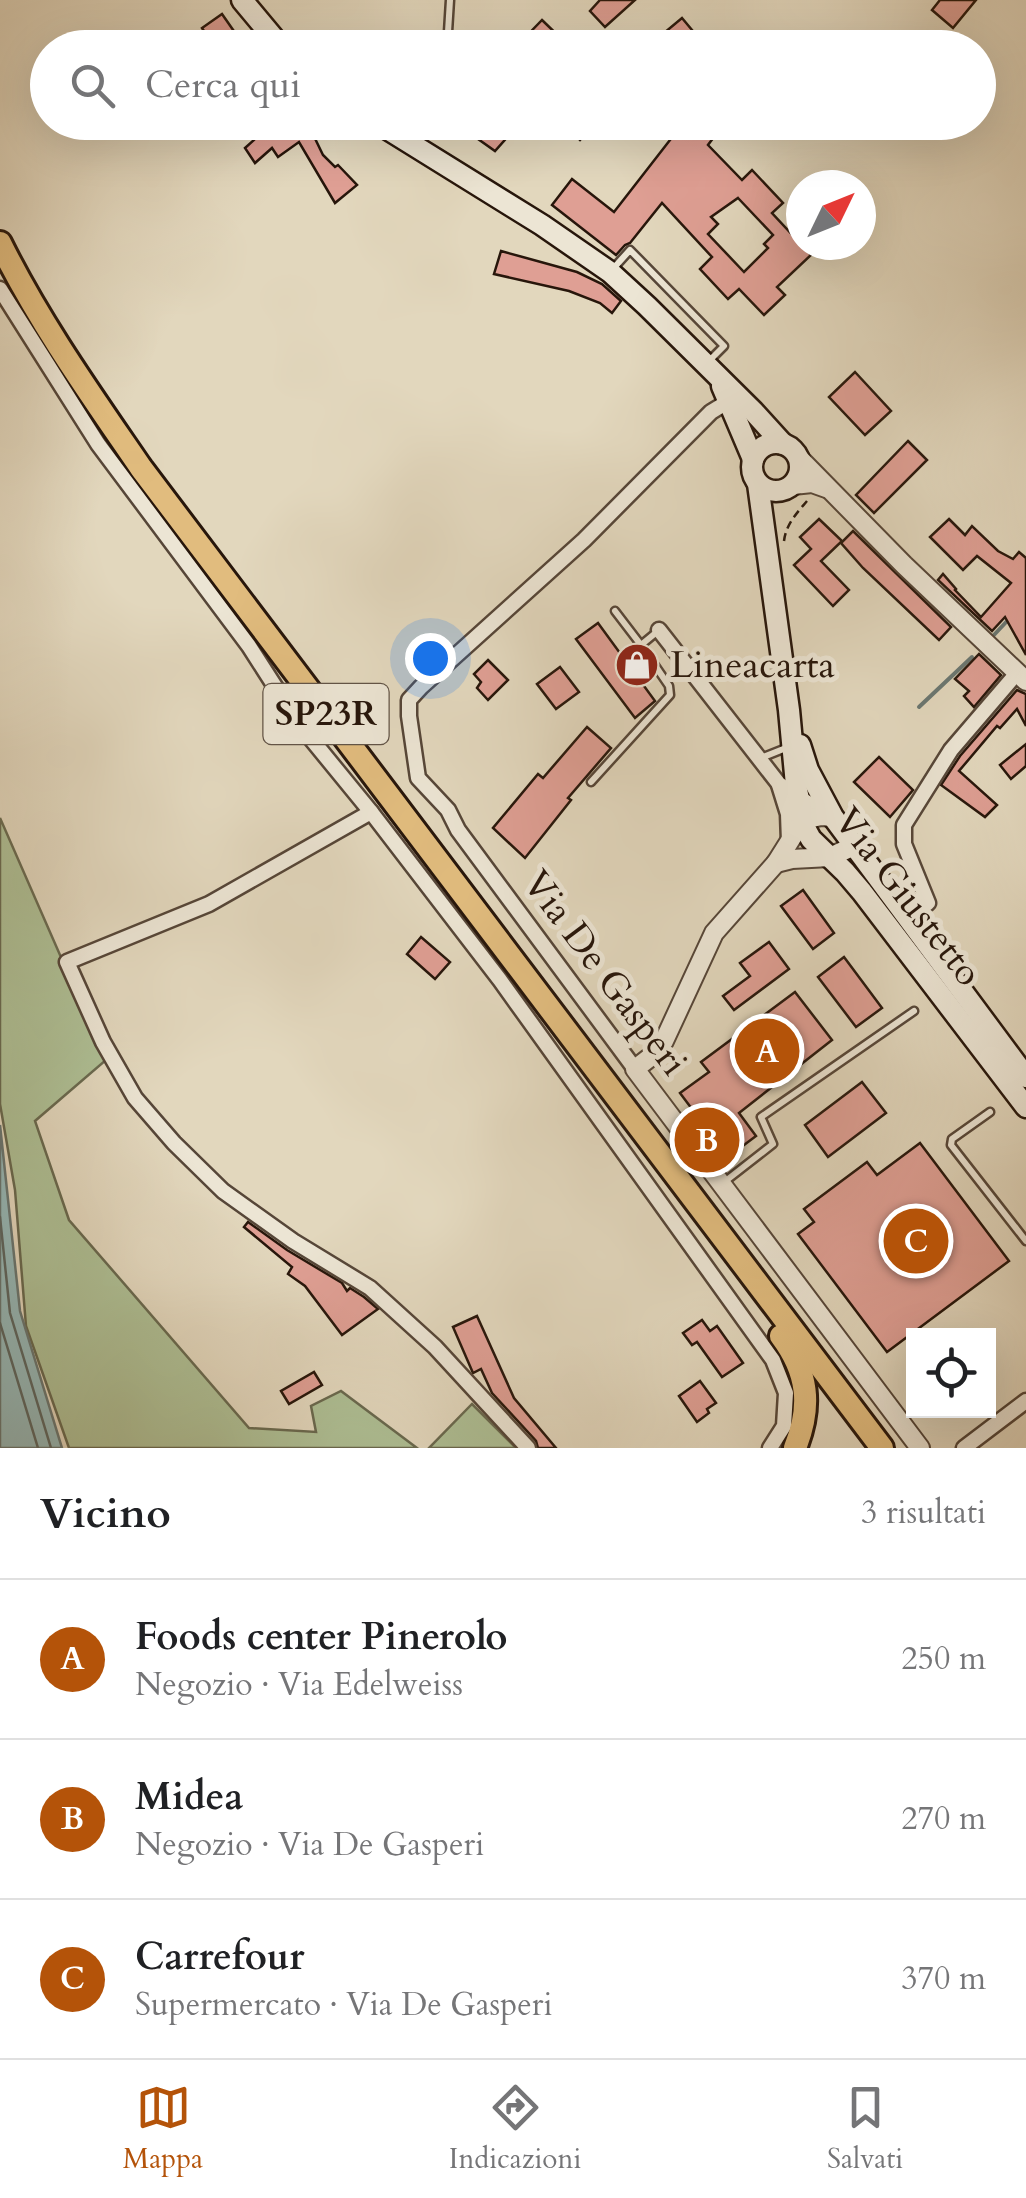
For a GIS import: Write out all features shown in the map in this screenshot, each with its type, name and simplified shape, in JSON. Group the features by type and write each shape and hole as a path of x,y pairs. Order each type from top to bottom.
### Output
{"main road":[{"path":"242,0 267,30"},
{"path":"404,140 610,272 754,410 791,451 800,472 789,488 770,491 758,484 752,472 756,452 769,444 791,451"},
{"name":"SP23R","path":"0,243 60,347 141,468 882,1448"},
{"path":"711,370 753,458"},
{"name":"Via Giustetto","path":"758,484 799,798 811,839 862,892 1026,1107"},
{"name":"Via Giustetto","path":"766,540 789,488"},
{"name":"Via Giustetto","path":"788,710 808,770 833,817 1026,1077"},
{"path":"672,1171 704,1234 793,1352 806,1407 795,1448"}],"street":[{"path":"0,289 98,444 249,646 299,724 500,980 773,1360 786,1393 784,1426 770,1448"},
{"name":"Via De Gasperi","path":"729,401 711,412 584,540 410,700 418,778 448,810 458,830 920,1448"},
{"path":"791,451 1022,677 950,750 904,825 904,844 928,902 908,918"},
{"path":"789,488 812,482 831,490"},
{"path":"659,630 779,784 833,817"},
{"path":"779,784 788,814 789,843"},
{"path":"371,812 208,904 67,962 103,1042 135,1098 174,1143 223,1190 294,1241 370,1288 435,1346 528,1448"},
{"path":"635,1069 664,1040 714,933 776,863 804,820 833,817"},
{"path":"776,863 830,857 854,846"},
{"path":"964,1448 1026,1401"}],"lane":[{"path":"448,30 450,0"},
{"path":"413,146 418,140"},
{"path":"610,272 630,250 724,346 711,370"},
{"path":"591,782 670,695 669,686 615,611"},
{"path":"641,646 659,630"},
{"path":"760,758 792,746"},
{"path":"722,1184 773,1144 761,1117 914,1011"},
{"path":"990,1112 952,1139 952,1145 1026,1241"}],"green space":[{"path":"0,818 106,1060 35,1121 69,1220 249,1428 316,1432 311,1406 341,1391 417,1448 69,1448 26,1326 15,1190 0,1104"},
{"path":"472,1404 516,1448 429,1448"}],"water":[{"path":"0,1125 20,1311 62,1448 0,1448"}],"building":[{"path":"600,0 635,0 605,27 590,11"},
{"path":"940,0 976,0 953,28 932,10"},
{"path":"222,14 233,30 203,30"},
{"path":"682,18 692,30 668,30"},
{"path":"542,20 552,30 532,30"},
{"path":"254,140 316,140 323,155 357,185 335,203 299,142 278,157 272,148 255,163 245,148"},
{"path":"479,140 505,140 495,151"},
{"path":"670,140 712,140 708,145 742,180 752,170 783,203 772,213 786,228 786,260 806,260 777,287 785,295 764,315 739,289 728,299 700,269 712,257 662,203 616,255 552,205 572,179 614,212","holes":["738,198 773,235 764,244 768,248 744,272 708,234 718,224 711,217"]},
{"path":"501,251 577,272 602,284 621,301 612,313 600,303 569,291 494,274"},
{"path":"855,372 891,411 865,435 829,397"},
{"path":"908,441 927,460 874,513 856,495"},
{"path":"819,519 842,541 821,561 849,590 833,606 794,565 811,549 800,537"},
{"path":"949,519 965,535 972,526 998,551 1013,559 1019,552 1026,558 1026,655 1005,617 992,631 938,580 943,574 981,617 1011,583 977,556 963,570 930,537"},
{"path":"853,531 951,627 939,640 841,543"},
{"path":"598,623 655,701 635,718 576,639"},
{"path":"979,654 1001,675 974,707 964,696 969,691 955,679"},
{"path":"488,660 508,680 488,700 477,688 481,682 474,674"},
{"path":"560,667 579,692 556,709 537,684"},
{"path":"1017,690 1026,694 1026,726 1017,709 959,771 997,805 985,817 941,785 960,756"},
{"path":"587,727 611,748 568,798 571,800 525,858 493,828 538,774 543,778"},
{"path":"1026,744 1026,766 1011,779 1000,765"},
{"path":"879,757 913,790 890,817 854,782"},
{"path":"803,890 834,933 813,949 781,906"},
{"path":"421,937 450,962 435,979 407,954"},
{"path":"769,942 789,969 734,1010 723,996 750,976 740,963"},
{"path":"844,957 882,1008 856,1027 818,977"},
{"path":"795,992 832,1040 739,1113 756,1136 728,1157 680,1093 709,1072 701,1062"},
{"path":"862,1082 886,1113 828,1157 805,1125"},
{"path":"920,1143 1009,1261 919,1328 906,1328 906,1338 887,1352 798,1234 814,1222 804,1209 867,1162 877,1175"},
{"path":"248,1222 378,1309 342,1335 305,1286 288,1274 292,1267 244,1227"},
{"path":"477,1316 514,1398 556,1448 538,1448 492,1393 481,1369 473,1373 453,1327"},
{"path":"702,1320 710,1331 717,1326 743,1363 722,1377 697,1342 692,1345 683,1333"},
{"path":"314,1372 322,1385 289,1404 281,1391"},
{"path":"700,1381 716,1403 697,1422 679,1396"}],"waterway":[{"path":"993,636 1009,619"},
{"path":"919,707 972,657"}],"place":[{"name":"Lineacarta","path":"637,665"},
{"name":"Foods center Pinerolo","path":"767,1051"},
{"name":"Midea","path":"707,1140"},
{"name":"Carrefour","path":"916,1241"}]}
